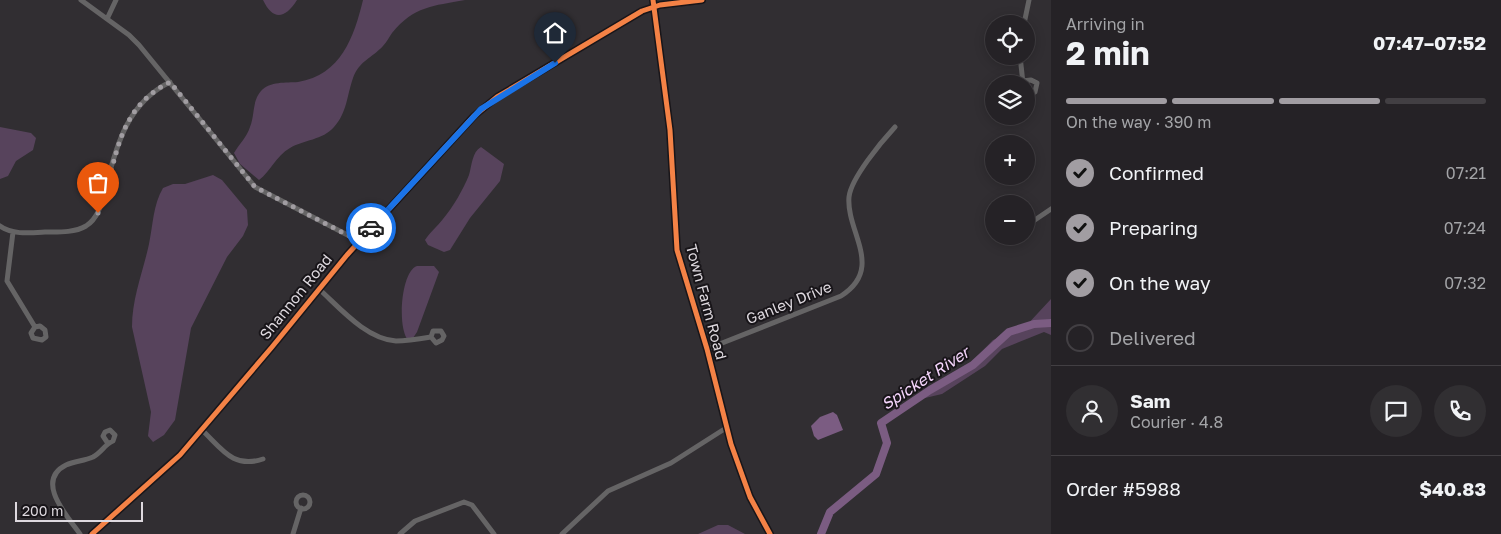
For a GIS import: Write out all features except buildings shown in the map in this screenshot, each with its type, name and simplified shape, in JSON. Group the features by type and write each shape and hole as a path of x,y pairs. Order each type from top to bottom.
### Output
{"street":[{"path":"81,0 132,38 255,187 359,241"},
{"path":"107,19 116,0"},
{"name":"Shannon Road","path":"92,534 163,472 202,430 359,241 481,109 654,3 702,0"},
{"path":"1026,15 1029,0"},
{"name":"Town Farm Road","path":"654,3 670,130 678,250 706,348 726,428 750,497 770,534"},
{"path":"0,226 13,232 69,231 84,227 92,221 100,207 118,144 129,118 148,96 170,82"},
{"name":"Ganley Drive","path":"706,348 842,296 853,286 858,278 862,259 850,203 851,190 857,178 895,127"},
{"path":"1035,220 1051,209"},
{"path":"13,232 7,281 35,327"},
{"path":"319,289 358,323 378,336 394,340 431,337"},
{"path":"562,534 590,505 614,487 667,465 726,428"},
{"path":"202,430 240,462 252,463 262,460"},
{"path":"80,534 56,499 53,488 54,480 63,467 95,456 108,442"},
{"path":"400,534 415,521 444,511 461,502 467,502 479,513 494,534"},
{"path":"293,534 301,508"}],"shaded area":[{"path":"263,0 297,0 288,11 279,15 271,12"},
{"path":"363,0 465,0 425,9 408,17 392,33 386,43 362,64 356,72 342,116 334,127 324,135 295,145 285,151 259,180 240,164 234,153 249,131 258,95 265,88 273,84 298,82 313,78 335,63 350,40"},
{"path":"0,127 31,133 36,138 33,150 16,161 8,176 0,179"},
{"path":"481,147 504,164 500,181 470,218 450,250 444,252 428,245 425,240 447,214 464,187 474,155"},
{"path":"213,175 222,180 247,210 248,225 243,236 227,257 191,328 175,420 164,435 153,442 148,436 151,412 132,327 132,316 149,244 155,208 163,188 173,184 185,184"},
{"path":"417,266 434,266 439,272 417,332 413,338 408,340 403,324 402,300 407,278"},
{"path":"1051,299 1051,335 1044,332 1002,349 985,366 942,394 925,398 926,395 962,372 993,340 1025,327"},
{"path":"833,412 837,415 843,430 818,440 814,436 811,426 820,417"},
{"path":"718,525 728,525 745,534 698,534"}],"waterway":[{"name":"Spicket River","path":"821,534 830,512 876,474 887,443 881,423 930,390 973,365 1009,332 1034,324 1051,323"}],"cycle path":[{"path":"653,0 670,130 677,250 707,349 731,444 750,497 770,534"},
{"path":"92,534 180,455 347,255 474,116 497,97 642,11 660,5 702,0"}],"way so far":[{"path":"98,213 111,164 124,127 135,110 148,96 170,82 255,187 359,241 371,228"}],"route":[{"path":"371,228 481,109 555,63"}]}
